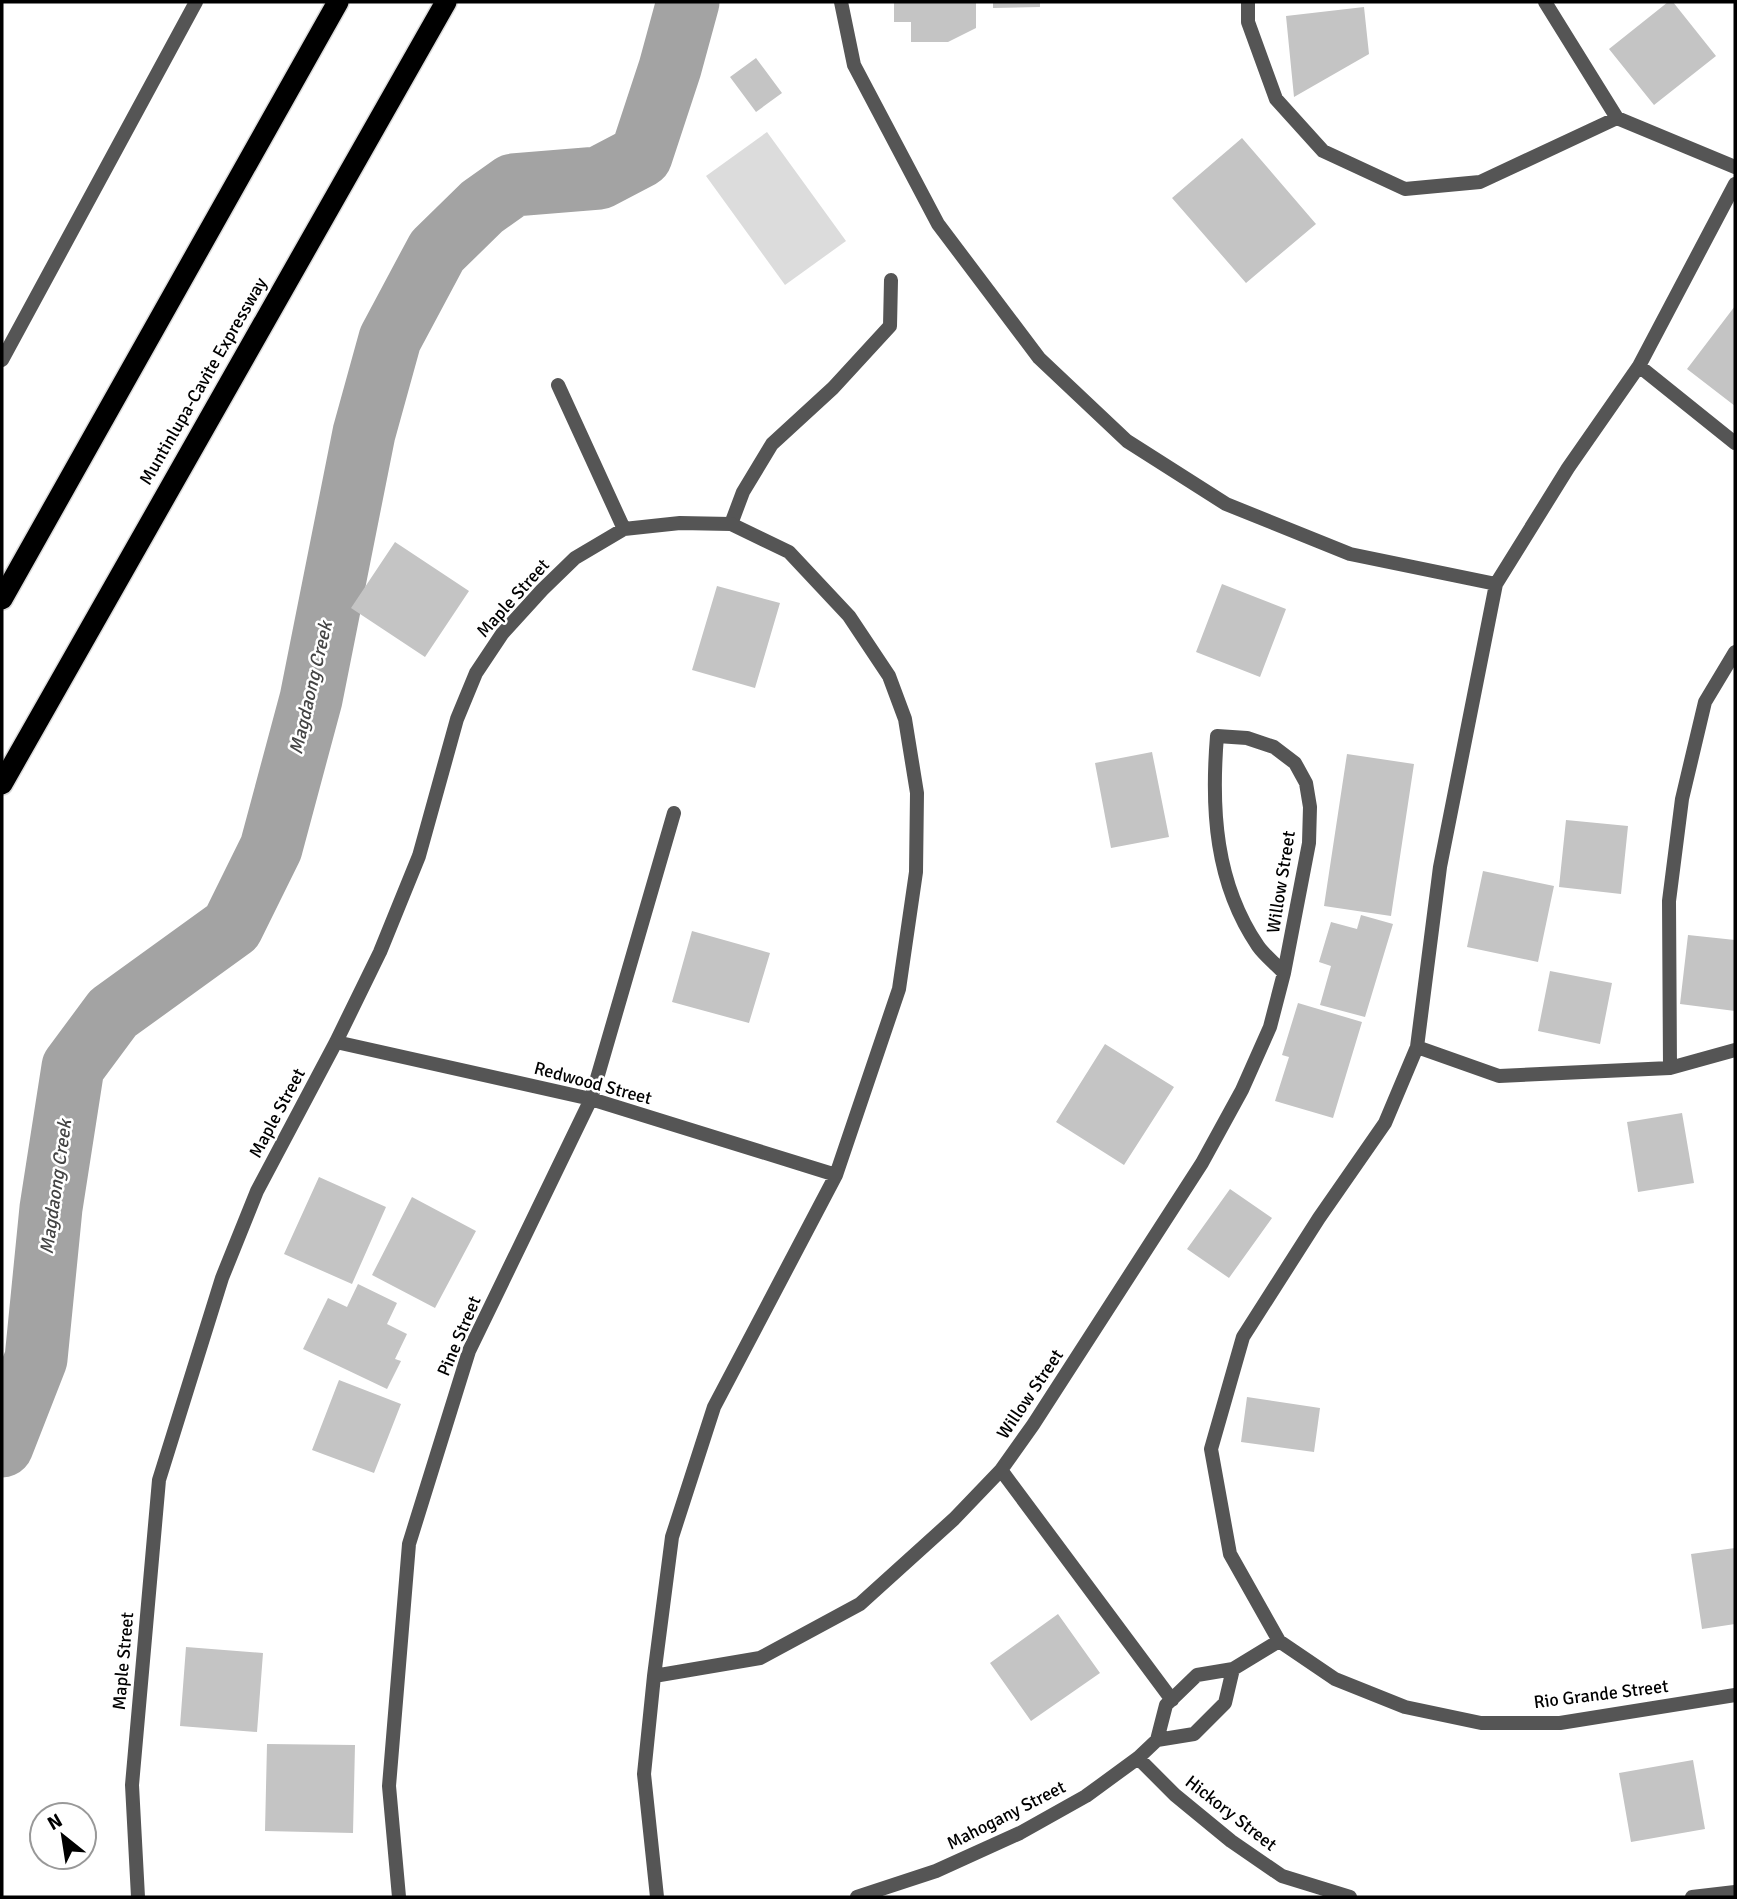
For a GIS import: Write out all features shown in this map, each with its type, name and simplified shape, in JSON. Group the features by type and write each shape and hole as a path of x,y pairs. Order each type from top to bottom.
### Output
{"highway":[{"path":"2,599 338,2"},
{"name":"Muntinlupa-Cavite Expressway","path":"2,784 446,2"}],"street":[{"path":"2,360 196,2"},
{"path":"841,2 854,65 938,224 1039,358 1127,441 1226,505 1350,554 1496,584"},
{"path":"1248,2 1248,22 1276,99 1323,151 1405,189 1480,182 1617,118"},
{"path":"1545,2 1617,118 1735,167"},
{"path":"1233,1669 1225,1703 1194,1734 1157,1740 1166,1705 1197,1675 1233,1669 1279,1641 1230,1554 1211,1449 1243,1337 1319,1218 1385,1123 1417,1047 1440,867 1496,584 1568,468 1639,366 1735,184"},
{"path":"657,1897 644,1774 672,1537 714,1407 836,1175 899,989 916,872 917,793 905,719 889,677 849,616 789,552 731,524 743,492 772,444 833,388 890,326 891,280"},
{"path":"1639,366 1735,443"},
{"path":"558,385 624,529"},
{"name":"Maple Street","path":"138,1897 132,1785 159,1480 222,1278 252,1203 380,952 419,856 457,719 476,673 502,634 542,590 575,558 624,529 680,523 731,524"},
{"path":"1670,1068 1669,901 1682,799 1705,702 1735,652"},
{"name":"Willow Street","path":"654,1676 760,1658 860,1604 954,1519 1001,1470 1033,1425 1202,1163 1242,1090 1270,1027 1284,973 1309,843 1310,807 1306,783 1295,763 1274,747 1247,738 1217,736 1213,783 1217,838 1226,881 1237,911 1259,948 1284,973"},
{"name":"Pine Street","path":"400,1897 389,1786 409,1544 469,1351 591,1099 674,814"},
{"name":"Redwood Street","path":"336,1042 591,1099 836,1175"},
{"path":"1417,1047 1499,1076 1670,1068 1735,1050"},
{"path":"1001,1470 1172,1700"},
{"name":"Rio Grande Street","path":"1279,1641 1335,1679 1405,1707 1481,1723 1560,1723 1735,1695"},
{"name":"Mahogany Street","path":"858,1897 936,1871 1020,1833 1086,1796 1138,1758 1157,1740"},
{"name":"Hickory Street","path":"1138,1758 1175,1795 1231,1841 1282,1876 1350,1897"},
{"path":"1692,1897 1735,1892"}],"shaded area":[{"path":"767,132 846,241 785,285 706,176"}],"building":[{"path":"894,2 976,2 976,28 948,42 911,42 911,22 894,22"},
{"path":"993,2 1040,2 1040,7 993,8"},
{"path":"1668,2 1673,2 1716,56 1654,105 1609,49"},
{"path":"1364,7 1369,54 1294,97 1286,16"},
{"path":"756,58 782,93 756,112 730,77"},
{"path":"1242,138 1316,224 1246,283 1172,198"},
{"path":"1735,306 1735,406 1687,369"},
{"path":"395,542 469,591 425,657 351,608"},
{"path":"1222,584 1286,609 1260,677 1196,652"},
{"path":"717,586 780,603 755,688 692,670"},
{"path":"1152,752 1169,837 1111,848 1095,763"},
{"path":"1347,754 1414,764 1391,916 1324,906"},
{"path":"1566,820 1628,826 1621,894 1559,887"},
{"path":"1483,871 1554,886 1538,962 1467,947"},
{"path":"1361,915 1393,924 1365,1017 1320,1005 1331,966 1319,962 1331,922 1357,929"},
{"path":"692,931 770,953 749,1023 672,1002"},
{"path":"1688,935 1735,940 1735,1011 1680,1004"},
{"path":"1550,971 1612,983 1600,1044 1538,1031"},
{"path":"1298,1003 1362,1022 1333,1118 1275,1101 1289,1057 1282,1055"},
{"path":"1105,1044 1174,1087 1124,1165 1056,1122"},
{"path":"1682,1113 1694,1183 1638,1192 1627,1122"},
{"path":"319,1177 386,1207 352,1284 284,1254"},
{"path":"1230,1189 1272,1218 1229,1278 1187,1249"},
{"path":"412,1197 476,1231 435,1308 372,1275"},
{"path":"358,1284 397,1303 387,1324 407,1334 395,1359 401,1361 387,1389 303,1349 328,1298 347,1307"},
{"path":"339,1380 401,1404 374,1473 312,1450"},
{"path":"1247,1397 1320,1408 1314,1452 1241,1442"},
{"path":"1735,1548 1735,1624 1702,1629 1691,1554"},
{"path":"1058,1614 1100,1673 1031,1721 990,1663"},
{"path":"186,1647 263,1653 257,1732 180,1726"},
{"path":"267,1744 355,1745 353,1833 265,1831"},
{"path":"1693,1760 1705,1829 1631,1842 1619,1773"}],"waterway":[{"name":"Magdaong Creek","path":"2,1446 36,1359 51,1208 73,1067 113,1013 232,927 271,848 311,699 364,433 390,339 437,251 482,207 513,185 599,178 641,156 688,2"}]}
